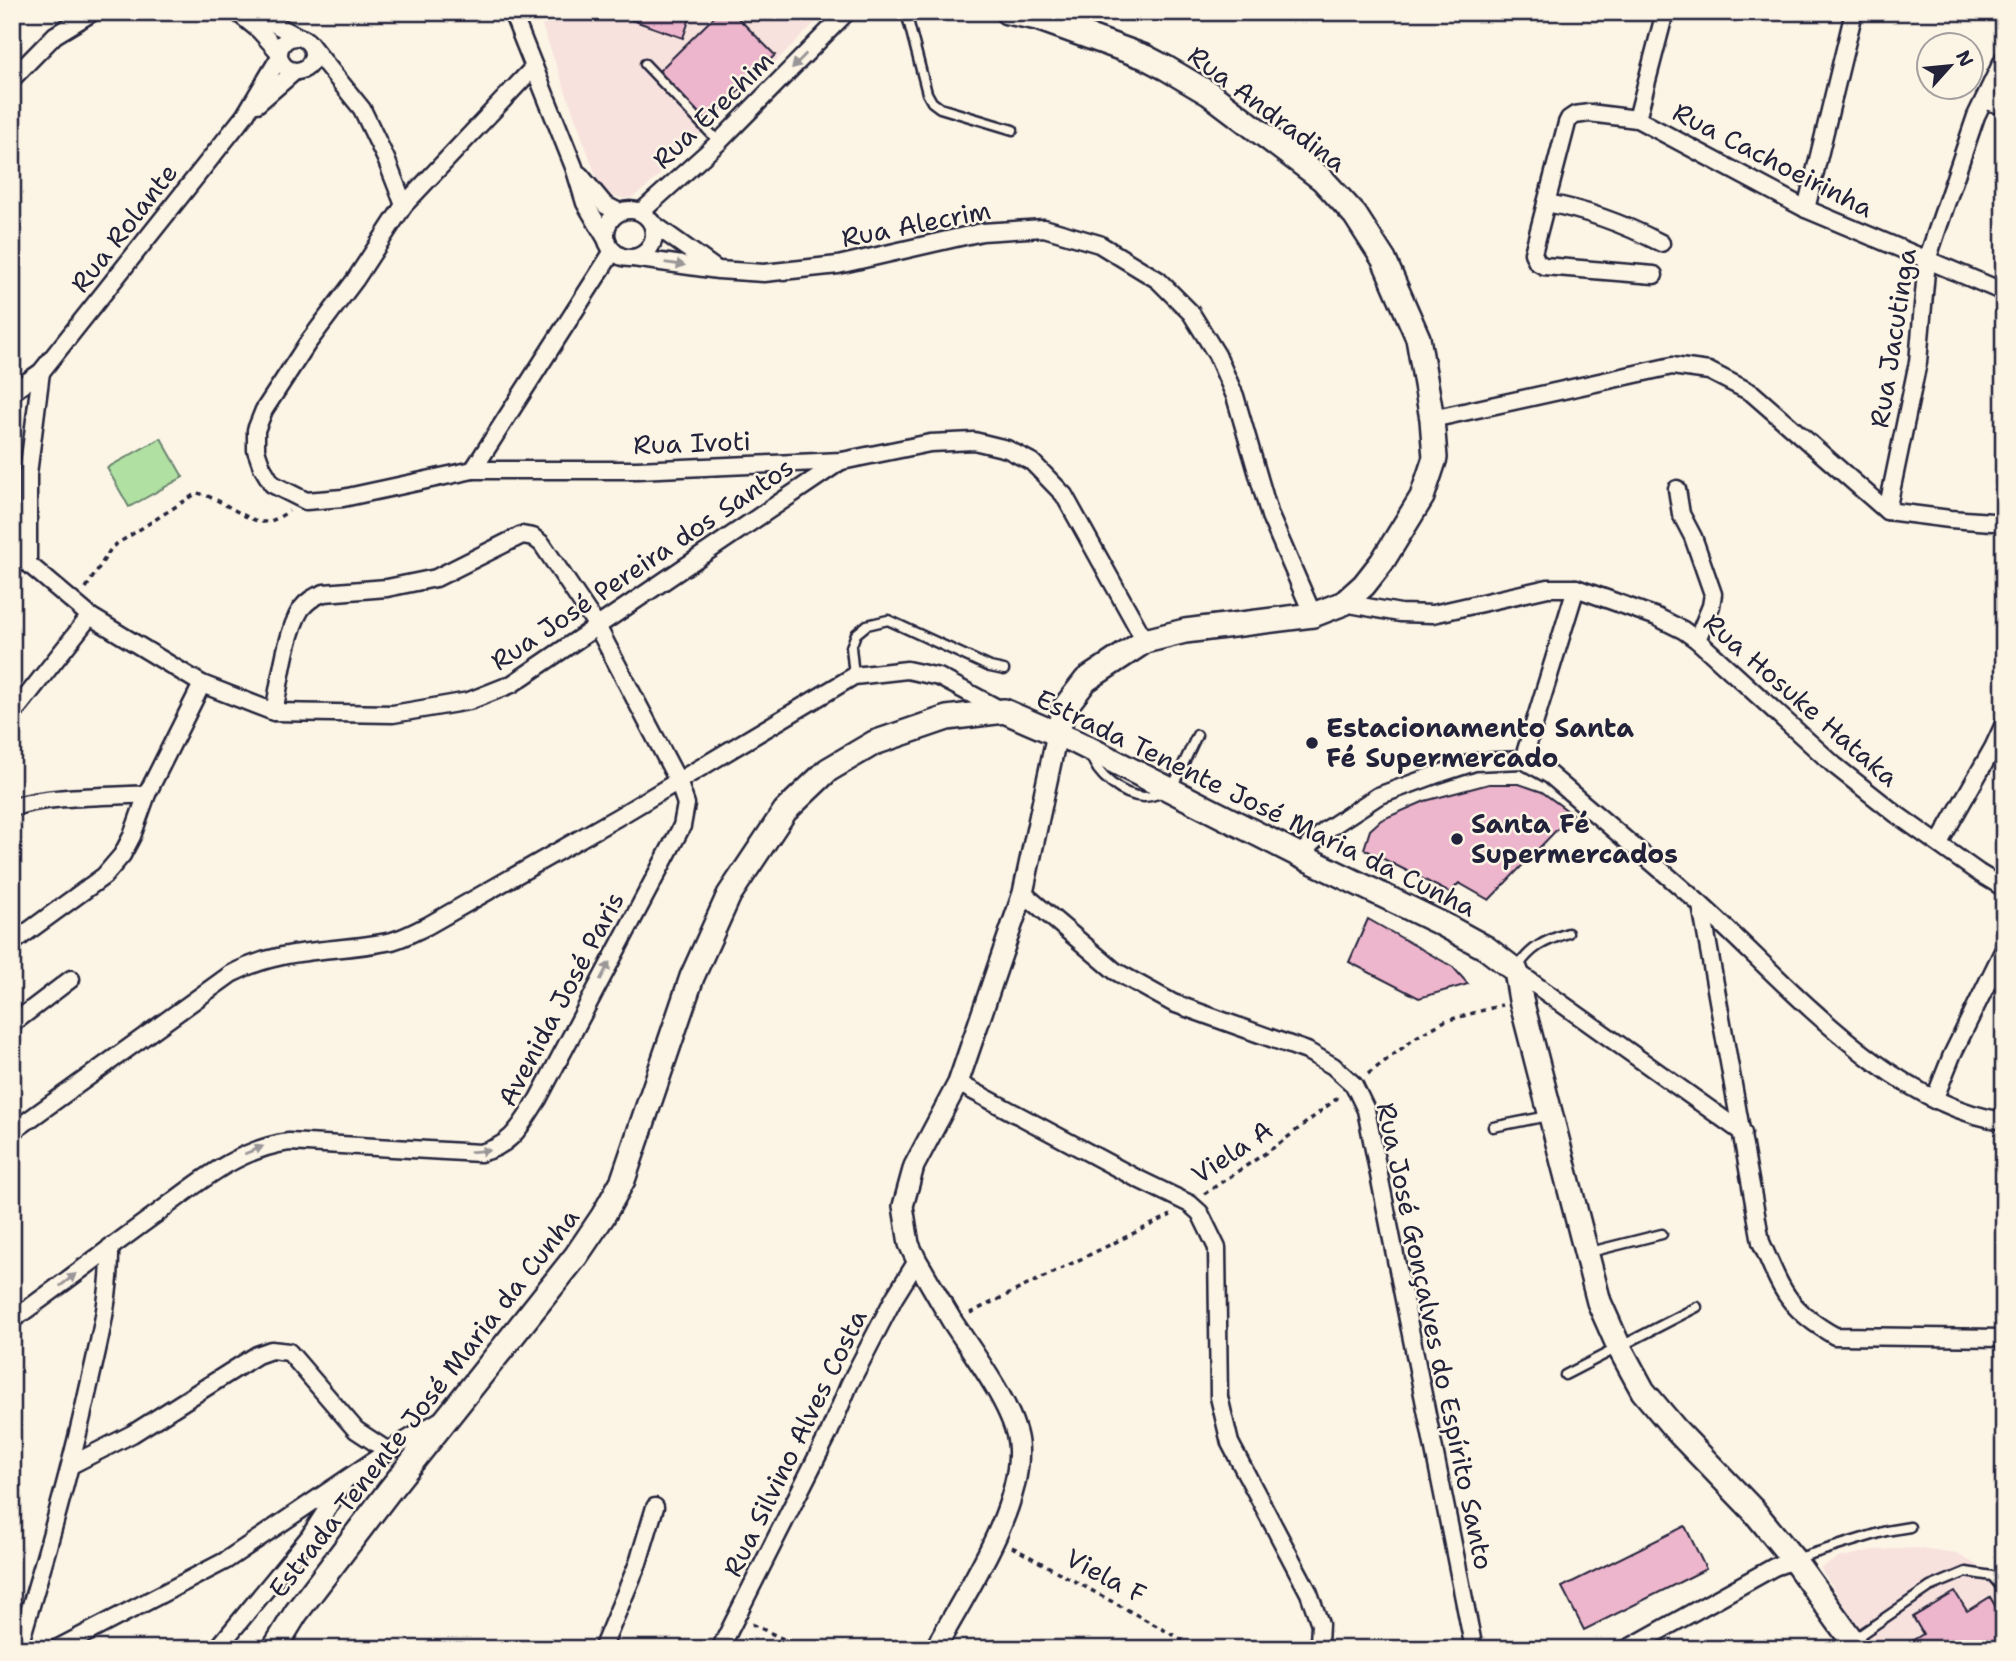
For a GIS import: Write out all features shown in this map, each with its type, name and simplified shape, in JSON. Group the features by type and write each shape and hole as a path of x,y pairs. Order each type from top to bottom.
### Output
{"main road":[{"name":"Rua Andradina","path":"1007,12 1039,15 1166,68 1210,94 1322,179 1355,215 1384,260 1418,338 1432,419 1435,458 1422,497 1382,562 1364,585 1344,603 1313,615 1185,631 1145,641 1086,680 1065,707 1057,734"},
{"name":"Estrada Tenente José Maria da Cunha","path":"274,1649 296,1613 576,1256 603,1216 623,1180 692,977 729,895 785,811 828,769 874,743 947,718 1004,711 1089,749 1298,855 1444,925 1486,948 1516,971"},
{"path":"1516,971 1521,1000 1586,1253 1600,1302 1619,1347 1643,1391 1675,1429 1753,1510 1794,1560 1855,1645"}],"street":[{"path":"12,79 55,35 93,12"},
{"path":"239,12 255,13 304,38 312,47 362,109 404,205"},
{"path":"239,12 259,30 279,55 284,67 332,82 347,92"},
{"path":"512,12 574,167 585,203 610,246 622,256 640,256 651,245 654,230 646,218"},
{"name":"Rua Erechim","path":"646,218 847,12"},
{"path":"1654,275 1544,267 1537,262 1533,253 1569,118 1589,113 1637,119 1665,12"},
{"path":"1806,209 1854,12"},
{"path":"279,55 283,42 288,38 299,37"},
{"path":"298,71 313,59 312,47"},
{"name":"Rua Rolante","path":"41,372 245,115 279,55"},
{"name":"Rua Jacutinga","path":"1984,100 2004,58"},
{"path":"306,501 272,484 262,467 257,450 256,430 264,410 404,205 534,67"},
{"name":"Rua Rolante","path":"245,115 298,71"},
{"path":"1984,100 2004,106"},
{"name":"Rua Jacutinga","path":"1887,511 1918,362 1927,260 1983,102"},
{"name":"Rua Cachoeirinha","path":"1637,119 1806,209 2004,292"},
{"path":"574,167 606,205 619,212"},
{"path":"1546,203 1602,216 1661,243"},
{"path":"473,470 610,246 606,230 619,212 626,210 646,218 718,270"},
{"name":"Rua Alecrim","path":"632,258 718,270 764,273 816,268 982,232 1044,228 1099,244 1158,280 1191,313 1217,355 1236,396 1270,516 1313,615"},
{"path":"1432,419 1672,366 1709,371 1752,393 1887,511 1950,519 2004,521"},
{"path":"12,392 41,372"},
{"path":"28,564 28,474 41,372"},
{"name":"Rua Ivoti","path":"306,501 343,498 473,470 637,470 842,461 930,443 974,440 1007,449 1032,462 1064,495 1145,641"},
{"name":"Rua José Pereira dos Santos","path":"12,550 90,616 202,684 274,712 393,714 469,701 512,684 842,461"},
{"path":"1677,489 1681,514 1697,548 1713,594 1697,640"},
{"path":"274,712 293,627 302,609 314,597 324,593 412,585 436,578 522,536 533,537 542,544 597,626 678,781"},
{"name":"Rua Hosuke Hataka","path":"1344,603 1400,613 1433,614 1548,588 1576,588 1657,617 1697,640 1834,765 1896,814 2004,888"},
{"path":"1523,760 1576,588"},
{"path":"12,715 90,616"},
{"path":"12,1132 231,974 253,962 275,956 395,940 437,920 854,676 906,670 939,677 1004,711"},
{"path":"12,943 104,876 122,855 147,794 202,684"},
{"path":"1939,843 2004,724"},
{"path":"935,1649 995,1538 1014,1491 1018,1441 1013,1423 989,1378 917,1261 909,1244 903,1206 914,1167 958,1083 1023,893 1057,734"},
{"path":"1298,855 1326,830 1378,796 1475,762 1523,760 1550,775 1701,905 1821,1019 1880,1065 1934,1100 2004,1121"},
{"name":"Avenida José Paris","path":"12,1320 196,1185 239,1156 267,1145 289,1142 480,1153 492,1150 513,1138 538,1099 682,826 686,804 678,781"},
{"path":"12,808 21,804 64,799 147,794"},
{"name":"Rua José Gonçalves do Espírito Santo","path":"1023,893 1115,971 1173,1003 1307,1051 1333,1066 1354,1085 1366,1110 1474,1649"},
{"path":"1701,905 1761,1242 1781,1287 1794,1307 1812,1324 1835,1336 2004,1338"},
{"path":"1934,1100 1952,1055 2004,949"},
{"path":"1516,971 1743,1133"},
{"path":"12,1024 71,979"},
{"path":"958,1083 1190,1204 1200,1213 1217,1248 1219,1397 1222,1418 1230,1443 1309,1593 1320,1624 1319,1644 1316,1649"},
{"path":"18,1649 71,1465 107,1310 111,1277 110,1247"},
{"name":"Rua Silvino Alves Costa","path":"720,1649 829,1433 849,1385 894,1298 917,1261"},
{"path":"71,1465 132,1434 257,1355 271,1350 282,1350 294,1356 356,1430 388,1451"},
{"path":"56,1649 225,1561 388,1451 451,1415"},
{"path":"217,1649 309,1537 330,1509 346,1479"},
{"path":"602,1649 638,1563 655,1507"},
{"path":"1627,1649 1774,1567 1794,1560"}],"lane":[{"path":"906,12 927,93 932,102 940,108 1013,130"},
{"path":"645,64 719,142"},
{"path":"854,676 850,647 856,634 867,625 888,620 990,667 1004,670"},
{"path":"1171,790 1196,735"},
{"path":"1516,971 1528,953 1548,940 1568,933"},
{"path":"1493,1127 1551,1116"},
{"path":"1586,1253 1662,1234"},
{"path":"1565,1375 1697,1307"},
{"path":"1794,1560 1886,1531 1910,1527"},
{"path":"1855,1645 1930,1587 1966,1572 1992,1576 2004,1590"}],"path":[{"path":"75,605 112,547 197,494 211,495 262,522 275,520 306,501"},
{"name":"Viela A","path":"953,1321 1190,1204 1279,1144 1418,1035 1445,1021 1521,1000"},
{"name":"Viela F","path":"995,1538 1199,1649"},
{"path":"736,1617 804,1649"}],"shaded area":[{"path":"537,12 822,12 822,16 647,187 633,197 624,199 611,195 599,184"},
{"path":"1915,1548 1957,1554 1996,1575 2004,1583 2004,1649 1874,1649 1820,1568 1838,1558 1873,1550"}],"green space":[{"path":"161,438 183,477 129,507 107,468"}],"building":[{"path":"609,12 692,12 683,38"},
{"path":"719,12 732,12 775,55 706,123 657,73"},
{"name":"Santa Fé Supermercados","path":"1489,784 1519,784 1542,792 1572,814 1489,900 1459,883 1450,893 1364,849 1370,830 1381,820 1425,801"},
{"path":"1368,919 1453,967 1468,984 1419,998 1349,962"},
{"path":"1685,1526 1706,1569 1584,1630 1562,1587"},
{"path":"1955,1592 1967,1611 1990,1597 2004,1621 2004,1649 1899,1649 1923,1634 1913,1617"}],"place":[{"name":"Estacionamento Santa Fé Supermercado","path":"1312,743"},
{"name":"Santa Fé Supermercados","path":"1457,839"}]}
